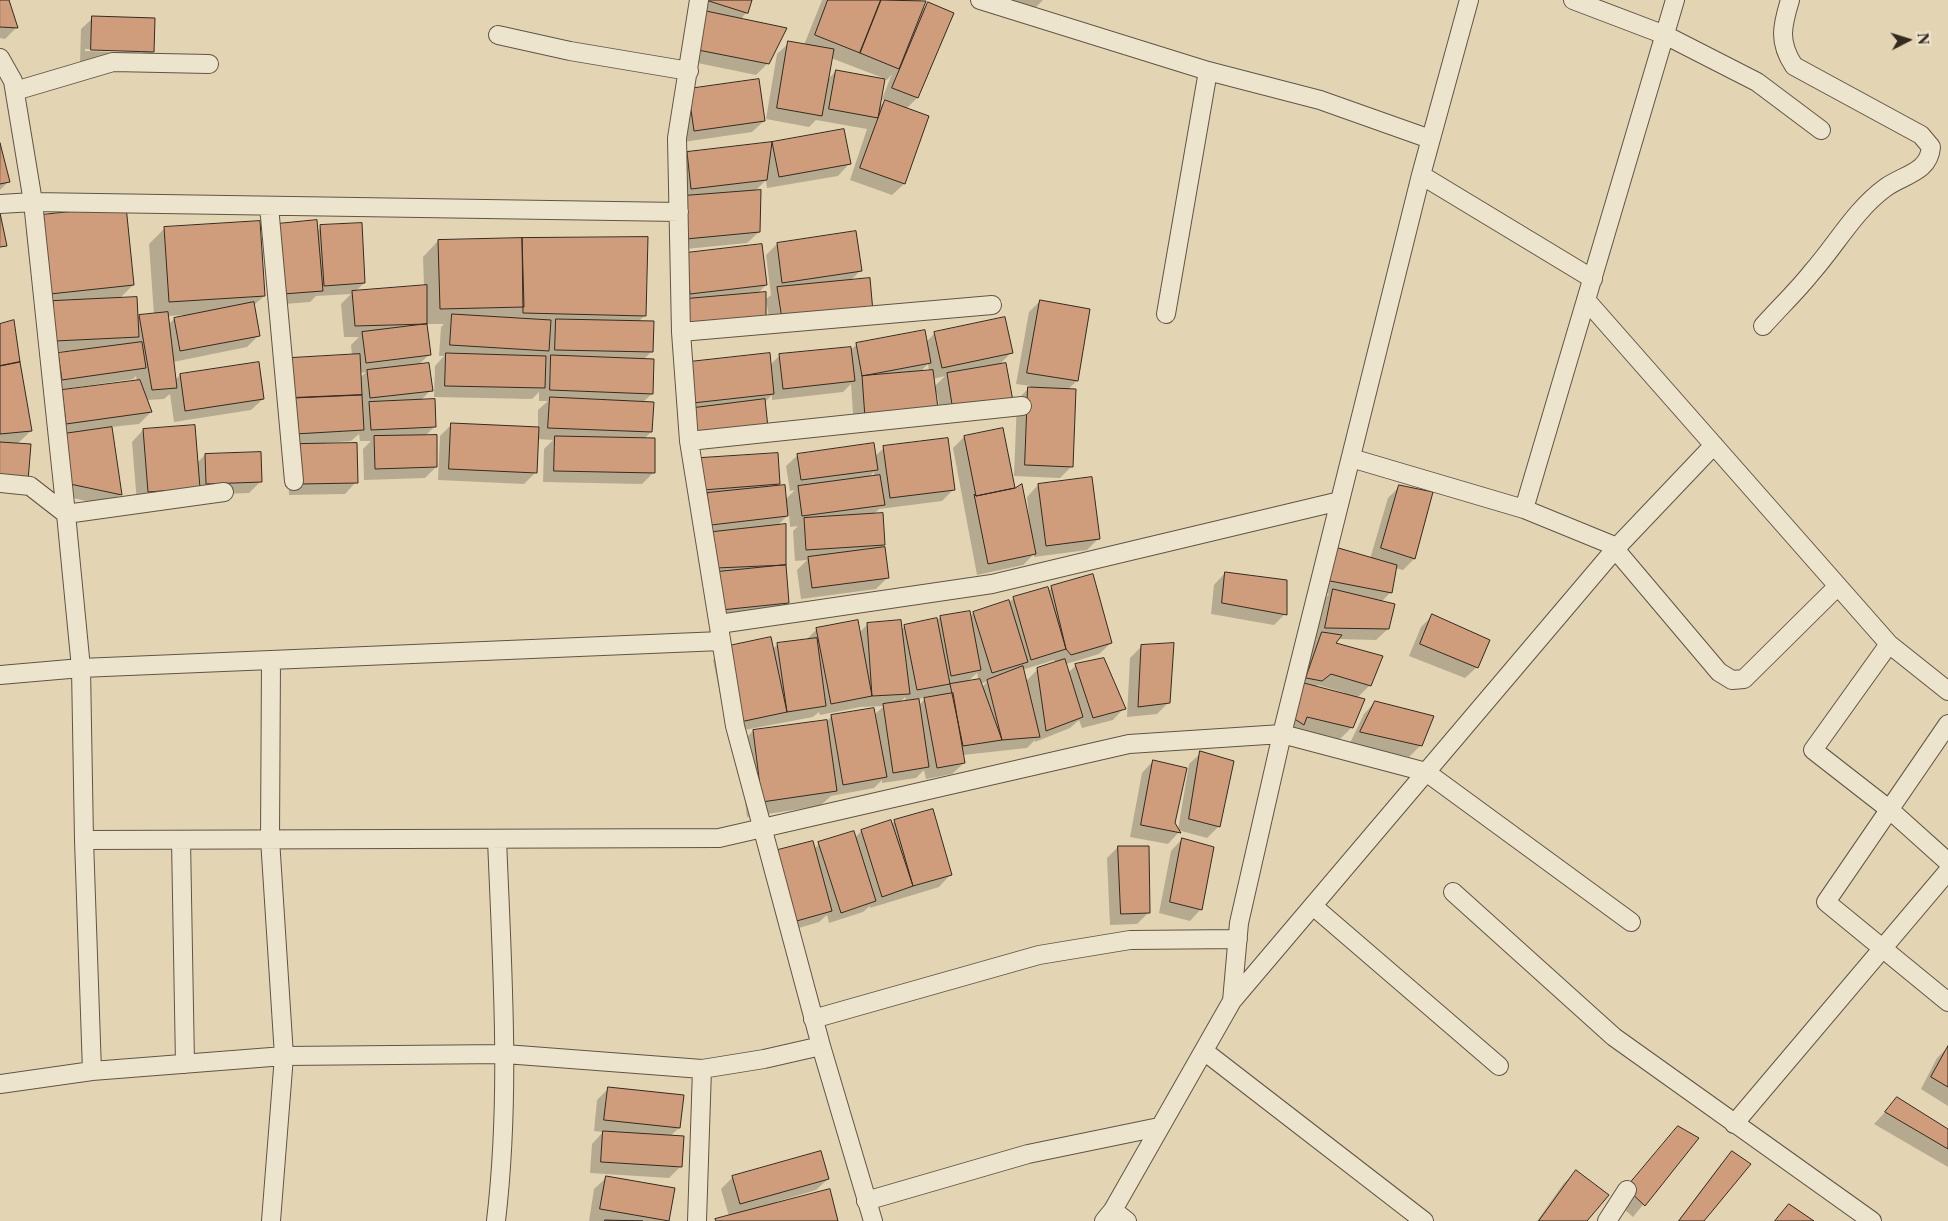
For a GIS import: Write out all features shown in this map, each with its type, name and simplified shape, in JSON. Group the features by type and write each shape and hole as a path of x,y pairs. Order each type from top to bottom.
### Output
{"street":[{"path":"700,0 677,138 681,332 689,442 735,726 812,1019 873,1221"},
{"path":"980,0 1208,71 1320,100 1430,138"},
{"path":"1232,1001 1239,923 1282,734 1430,138 1469,0"},
{"path":"1572,0 1666,35 1757,82 1821,130"},
{"path":"1524,509 1675,0"},
{"path":"1763,326 1813,272 1867,205 1885,188 1908,177 1924,165 1930,157 1931,147 1921,135 1794,66 1785,52 1782,37 1790,0"},
{"path":"498,35 570,51 689,71"},
{"path":"0,58 13,81 33,202 81,668 84,840 92,1071"},
{"path":"15,91 113,62 209,64"},
{"path":"1166,314 1208,71"},
{"path":"1421,175 1592,279"},
{"path":"0,204 33,202 679,212"},
{"path":"270,206 294,481"},
{"path":"1586,300 1889,644 1948,690"},
{"path":"681,332 992,305"},
{"path":"689,442 1022,406"},
{"path":"1115,1217 1158,1127 1232,1001 1616,548 1714,445"},
{"path":"1351,458 1524,509 1616,548 1719,672 1732,680 1744,679 1838,586"},
{"path":"0,483 30,486 66,514 224,492"},
{"path":"0,675 81,668 271,660 720,632 992,584 1340,501"},
{"path":"1889,644 1813,750 1890,810 1948,862"},
{"path":"271,660 270,839 284,1056 271,1221"},
{"path":"1948,724 1826,902 1948,1002"},
{"path":"84,840 719,838 1130,744 1282,734 1426,772 1631,922"},
{"path":"496,1221 502,1176 505,1054 497,839"},
{"path":"181,840 185,1064"},
{"path":"1734,1124 1948,871"},
{"path":"1453,892 1614,1038 1872,1221"},
{"path":"1313,906 1499,1066"},
{"path":"812,1019 1040,955 1130,940 1238,939"},
{"path":"0,1084 92,1071 284,1056 505,1054 702,1068 764,1059 821,1046"},
{"path":"1204,1051 1424,1221"},
{"path":"697,1221 702,1068"},
{"path":"866,1201 1028,1154 1158,1127"},
{"path":"1607,1221 1627,1190"}],"building":[{"path":"0,0 9,0 18,28 0,27"},
{"path":"706,0 752,0 748,13"},
{"path":"828,0 881,0 860,53 815,35"},
{"path":"881,0 926,1 899,69 860,53"},
{"path":"928,2 954,13 918,98 892,88"},
{"path":"706,11 787,28 769,64 698,50"},
{"path":"92,16 155,18 154,52 91,50"},
{"path":"788,41 834,49 822,116 777,108"},
{"path":"836,70 885,79 878,118 829,109"},
{"path":"759,79 765,121 694,131 688,89"},
{"path":"885,100 929,116 905,184 860,168"},
{"path":"844,129 851,164 779,177 772,142"},
{"path":"772,142 767,180 691,189 687,152"},
{"path":"0,143 10,182 0,184"},
{"path":"761,190 760,232 686,239 683,196"},
{"path":"126,206 134,285 50,294 41,215"},
{"path":"0,213 7,246 0,247"},
{"path":"317,220 323,291 283,294 277,224"},
{"path":"260,221 265,296 169,302 164,227"},
{"path":"362,223 365,283 324,286 320,225"},
{"path":"856,231 862,271 782,283 777,243"},
{"path":"648,237 646,316 523,313 522,238"},
{"path":"522,238 524,307 440,309 438,240"},
{"path":"762,244 767,285 690,294 686,253"},
{"path":"870,278 873,312 782,319 777,287"},
{"path":"427,285 427,324 355,326 352,291"},
{"path":"766,292 766,318 688,327 686,299"},
{"path":"137,297 139,337 55,341 53,301"},
{"path":"1040,300 1090,309 1078,381 1027,373"},
{"path":"254,302 260,336 180,351 174,318"},
{"path":"168,312 177,388 152,390 139,315"},
{"path":"452,314 551,320 549,351 450,345"},
{"path":"1005,317 1013,353 942,368 934,332"},
{"path":"556,319 654,321 653,352 555,350"},
{"path":"14,320 20,362 0,366 0,324"},
{"path":"427,324 431,355 366,363 362,332"},
{"path":"925,330 931,363 862,376 856,343"},
{"path":"142,342 146,368 62,380 58,353"},
{"path":"851,347 855,381 783,389 779,354"},
{"path":"446,353 546,356 545,388 445,386"},
{"path":"770,353 774,394 693,403 689,362"},
{"path":"360,354 362,395 293,398 291,358"},
{"path":"551,355 654,359 653,394 550,390"},
{"path":"20,362 32,431 0,434 0,366"},
{"path":"259,362 264,399 185,411 180,374"},
{"path":"429,363 433,391 370,398 367,370"},
{"path":"1006,363 1013,401 953,411 947,373"},
{"path":"933,370 938,408 865,418 862,376"},
{"path":"140,380 152,412 66,424 62,390"},
{"path":"1028,387 1076,389 1073,467 1025,465"},
{"path":"362,395 364,430 295,434 293,398"},
{"path":"550,397 654,402 652,432 548,428"},
{"path":"435,399 436,427 371,430 369,402"},
{"path":"765,399 768,428 698,437 694,408"},
{"path":"451,423 539,427 537,473 449,469"},
{"path":"195,425 200,488 148,492 143,429"},
{"path":"112,427 122,495 70,484 63,434"},
{"path":"1003,428 1015,488 976,496 964,436"},
{"path":"437,435 437,467 375,469 374,436"},
{"path":"555,436 655,438 655,473 554,471"},
{"path":"948,438 955,490 890,498 883,446"},
{"path":"0,442 31,444 28,481 0,479"},
{"path":"357,443 358,483 300,484 300,444"},
{"path":"874,443 878,470 801,480 797,454"},
{"path":"261,452 262,482 206,484 205,454"},
{"path":"778,453 780,484 703,490 701,458"},
{"path":"880,475 885,505 802,516 798,486"},
{"path":"1092,477 1100,539 1046,546 1038,484"},
{"path":"1022,484 1036,554 988,564 974,494 976,496 1015,488"},
{"path":"785,485 788,516 711,525 707,493"},
{"path":"1399,485 1433,492 1415,559 1381,548"},
{"path":"883,513 885,545 806,550 804,518"},
{"path":"786,524 786,565 716,568 713,532"},
{"path":"885,547 889,578 812,588 808,557"},
{"path":"1335,547 1397,565 1392,593 1325,580"},
{"path":"786,565 789,603 721,610 717,572"},
{"path":"1225,572 1287,580 1287,615 1222,603"},
{"path":"1093,574 1112,643 1071,655 1066,649 1051,586"},
{"path":"1048,587 1066,649 1031,660 1013,597"},
{"path":"1333,589 1395,604 1389,629 1325,628"},
{"path":"1009,600 1028,662 992,673 973,612"},
{"path":"970,611 981,670 951,676 940,616"},
{"path":"1432,614 1490,640 1478,668 1420,644"},
{"path":"937,618 950,684 917,690 904,625"},
{"path":"858,620 872,696 831,704 816,628"},
{"path":"901,620 910,694 872,696 867,623"},
{"path":"1322,632 1342,635 1336,643 1383,656 1371,686 1331,674 1322,681 1306,678"},
{"path":"771,637 787,712 740,722 724,647"},
{"path":"817,638 826,706 787,712 777,643"},
{"path":"1174,643 1170,703 1138,707 1141,645"},
{"path":"1104,658 1126,709 1093,718 1075,664"},
{"path":"1065,659 1083,717 1046,731 1037,668"},
{"path":"1023,666 1040,737 1002,740 987,680"},
{"path":"980,679 1002,740 963,746 950,684"},
{"path":"1304,683 1365,699 1353,728 1307,717 1304,725 1293,718"},
{"path":"953,693 965,763 937,768 924,698"},
{"path":"919,699 929,767 893,773 883,704"},
{"path":"1375,701 1434,716 1422,746 1360,732"},
{"path":"874,708 887,777 843,785 831,715"},
{"path":"827,720 837,791 762,802 753,730"},
{"path":"1200,751 1234,761 1220,827 1189,819"},
{"path":"1153,760 1187,768 1175,823 1181,833 1141,825"},
{"path":"933,809 952,875 913,886 894,820"},
{"path":"891,820 913,886 882,897 861,830"},
{"path":"854,831 876,901 841,913 818,842"},
{"path":"1182,838 1214,847 1202,910 1170,902"},
{"path":"813,841 832,911 793,922 774,851"},
{"path":"1118,846 1149,846 1150,913 1121,914"},
{"path":"1948,1046 1948,1087 1931,1077"},
{"path":"608,1087 684,1095 680,1128 604,1120"},
{"path":"1897,1097 1948,1129 1948,1149 1885,1112"},
{"path":"1678,1126 1699,1138 1645,1206 1626,1188"},
{"path":"603,1131 684,1136 682,1167 601,1162"},
{"path":"821,1151 829,1179 740,1204 732,1176"},
{"path":"1732,1151 1751,1164 1704,1221 1679,1221"},
{"path":"1576,1170 1609,1195 1587,1221 1539,1221"},
{"path":"606,1176 675,1188 669,1221 600,1209"},
{"path":"830,1189 838,1221 716,1221 715,1219"},
{"path":"1789,1204 1814,1221 1775,1221"},
{"path":"605,1220 643,1221 605,1221"}]}
